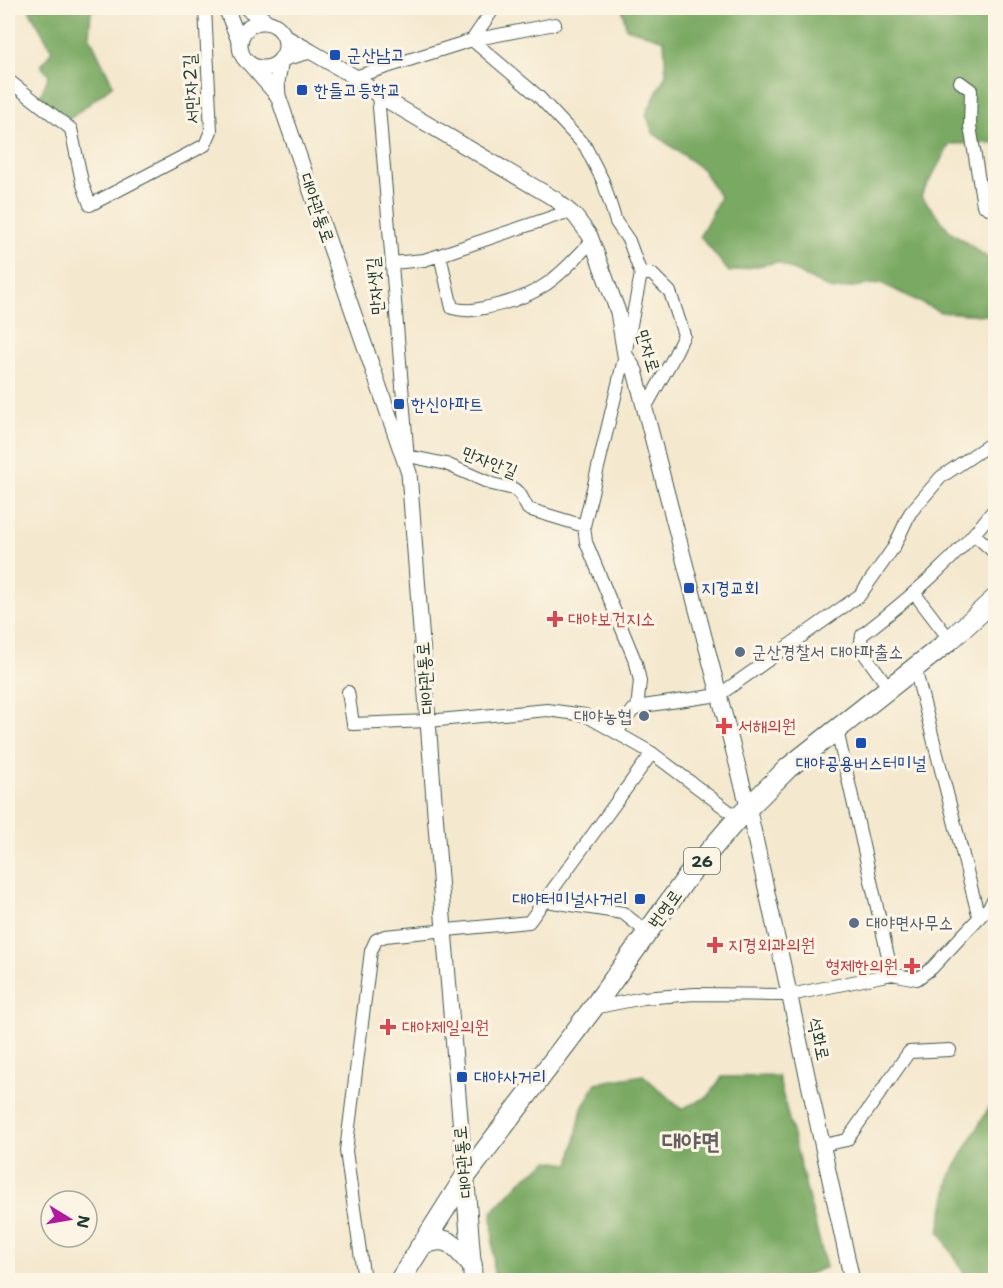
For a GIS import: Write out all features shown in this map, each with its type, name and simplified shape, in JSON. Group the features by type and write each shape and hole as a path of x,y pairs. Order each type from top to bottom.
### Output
{"main road":[{"name":"번영로","path":"400,1281 465,1177 593,1008 688,876 743,812 788,768 950,640 996,598"},
{"name":"대야관통로","path":"465,1177 473,1273"},
{"path":"420,1247 433,1240 446,1241 455,1246 473,1273"}],"street":[{"name":"서만자2길","path":"8,80 71,129 82,182 90,205 205,145 212,131 205,8"},
{"path":"226,8 241,51 278,96"},
{"path":"247,8 280,28 285,37 286,49 281,59 277,82 278,96"},
{"path":"472,40 494,8"},
{"path":"240,44 245,29 251,24 266,21"},
{"path":"355,77 472,40 555,24"},
{"name":"만자로","path":"285,37 355,77 378,95 555,200 575,216 592,241 618,312 625,355 635,371 645,408 719,695 743,812"},
{"path":"472,40 538,96 585,146 603,181 616,222 629,241 641,274 625,355 584,526 586,542 636,663 640,681 637,709"},
{"path":"250,64 265,68 281,59 310,51"},
{"path":"960,82 971,90 970,126 983,205 996,212"},
{"name":"만자샛길","path":"378,95 409,473"},
{"name":"대야관통로","path":"278,96 409,473 465,1177"},
{"path":"392,263 424,260 570,212"},
{"path":"440,255 452,308 465,311 510,302 535,292 557,278 592,241"},
{"path":"641,274 652,274 670,292 684,335 645,408"},
{"path":"617,732 624,721 643,706 719,695 860,595 894,547 910,513 941,477 996,440"},
{"name":"만자안길","path":"408,456 446,464 492,484 514,489 528,508 584,526"},
{"path":"889,688 860,648 862,635 915,594 975,535 996,507"},
{"path":"975,535 996,555"},
{"path":"915,594 950,640"},
{"path":"915,668 978,918"},
{"path":"348,692 353,724 428,721 547,710 585,715 652,753 743,812"},
{"path":"837,730 892,974"},
{"path":"363,1281 346,1151 371,951 376,940 385,936 499,927 530,922 652,753"},
{"name":"석화로","path":"743,812 790,995 852,1281"},
{"path":"593,1008 643,998 695,994 790,995 892,974 917,979 932,968 996,896"},
{"path":"546,901 623,913 648,933"},
{"path":"823,1145 847,1140 909,1052 950,1050"}],"green space":[{"path":"28,8 95,8 91,12 89,35 113,85 67,121 40,97 49,75 41,66 52,50"},
{"path":"622,8 995,8 995,143 950,144 921,196 949,230 995,263 995,316 940,312 881,283 832,290 777,262 729,272 700,236 720,197 702,169 653,133 646,114 666,74 664,40 626,28"},
{"path":"643,1075 681,1109 708,1097 722,1077 778,1076 826,1267 795,1280 494,1280 492,1212 521,1181 548,1161 570,1164 582,1108 596,1083"},
{"path":"995,1097 995,1280 968,1280 939,1231 950,1176"}],"place":[{"name":"군산남고","path":"335,55"},
{"name":"한들고등학교","path":"302,90"},
{"name":"한신아파트","path":"399,404"},
{"name":"지경교회","path":"689,588"},
{"name":"대야보건지소","path":"555,619"},
{"name":"군산경찰서 대야파출소","path":"740,652"},
{"name":"대야농협","path":"644,716"},
{"name":"서해의원","path":"724,726"},
{"name":"대야공용버스터미널","path":"861,743"},
{"name":"대야터미널사거리","path":"640,899"},
{"name":"대야면사무소","path":"854,923"},
{"name":"지경외과의원","path":"715,945"},
{"name":"형제한의원","path":"912,966"},
{"name":"대야제일의원","path":"388,1027"},
{"name":"대야사거리","path":"462,1077"}],"district":[{"name":"대야면","path":"691,1141"}]}
